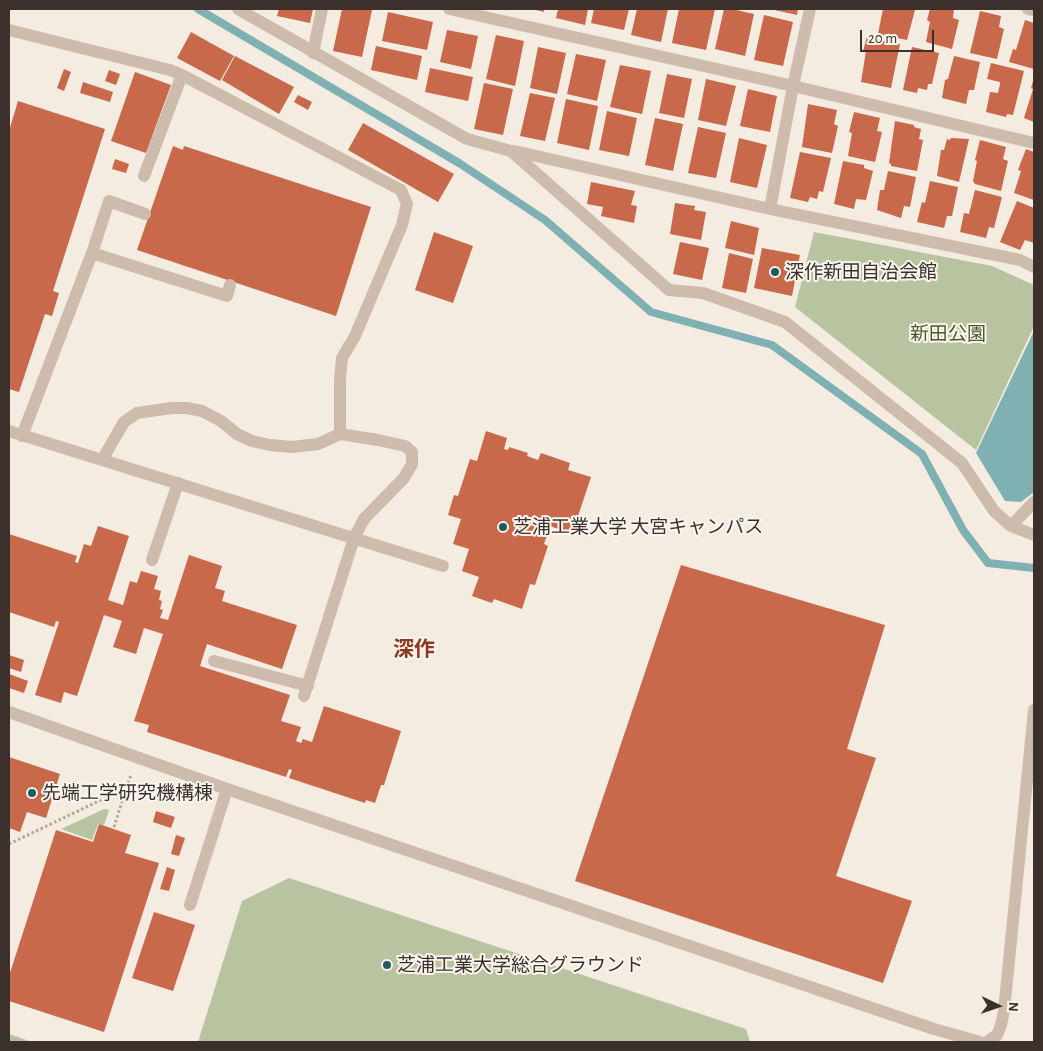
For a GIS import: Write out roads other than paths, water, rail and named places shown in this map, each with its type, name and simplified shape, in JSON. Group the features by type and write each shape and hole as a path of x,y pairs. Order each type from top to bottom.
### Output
{"street":[{"path":"238,9 467,139 511,151 770,209 1020,260 1034,266"},
{"path":"313,53 322,9"},
{"path":"449,9 793,86 1034,143"},
{"path":"770,209 793,86 810,9"},
{"path":"1028,9 1034,10"},
{"path":"9,30 170,70 401,190 407,204 402,225 355,336 342,358 340,434"},
{"path":"144,176 182,75"},
{"path":"511,151 669,290 703,293 785,322 962,463 994,511 1011,526 1034,535"},
{"path":"22,436 92,253 109,201 145,214"},
{"path":"92,253 227,296 230,285"},
{"path":"102,460 124,422 137,414 172,408 202,411 237,434 252,441 270,445 292,447 318,444 340,434 405,446 412,452 412,464 404,478 364,519 354,538 306,691 214,662"},
{"path":"9,431 443,566"},
{"path":"152,560 178,482"},
{"path":"1011,526 1034,502"},
{"path":"987,1042 997,1035 1004,1011 1034,710"},
{"path":"9,712 227,789 934,1029 980,1042"},
{"path":"190,906 227,789"}],"water":[{"path":"1034,331 1034,492 1021,502 1005,501 976,453"}],"waterway":[{"path":"198,9 459,163 545,220 651,312 772,345 922,454 963,530 988,563 1034,568"}],"place":[{"name":"深作新田自治会館","path":"775,272"},
{"name":"芝浦工業大学 大宮キャンパス","path":"503,527"},
{"name":"先端工学研究機構棟","path":"32,793"},
{"name":"芝浦工業大学総合グラウンド","path":"387,965"}],"district":[{"name":"深作","path":"414,650"}],"park label":[{"name":"新田公園","path":"948,334"}]}
